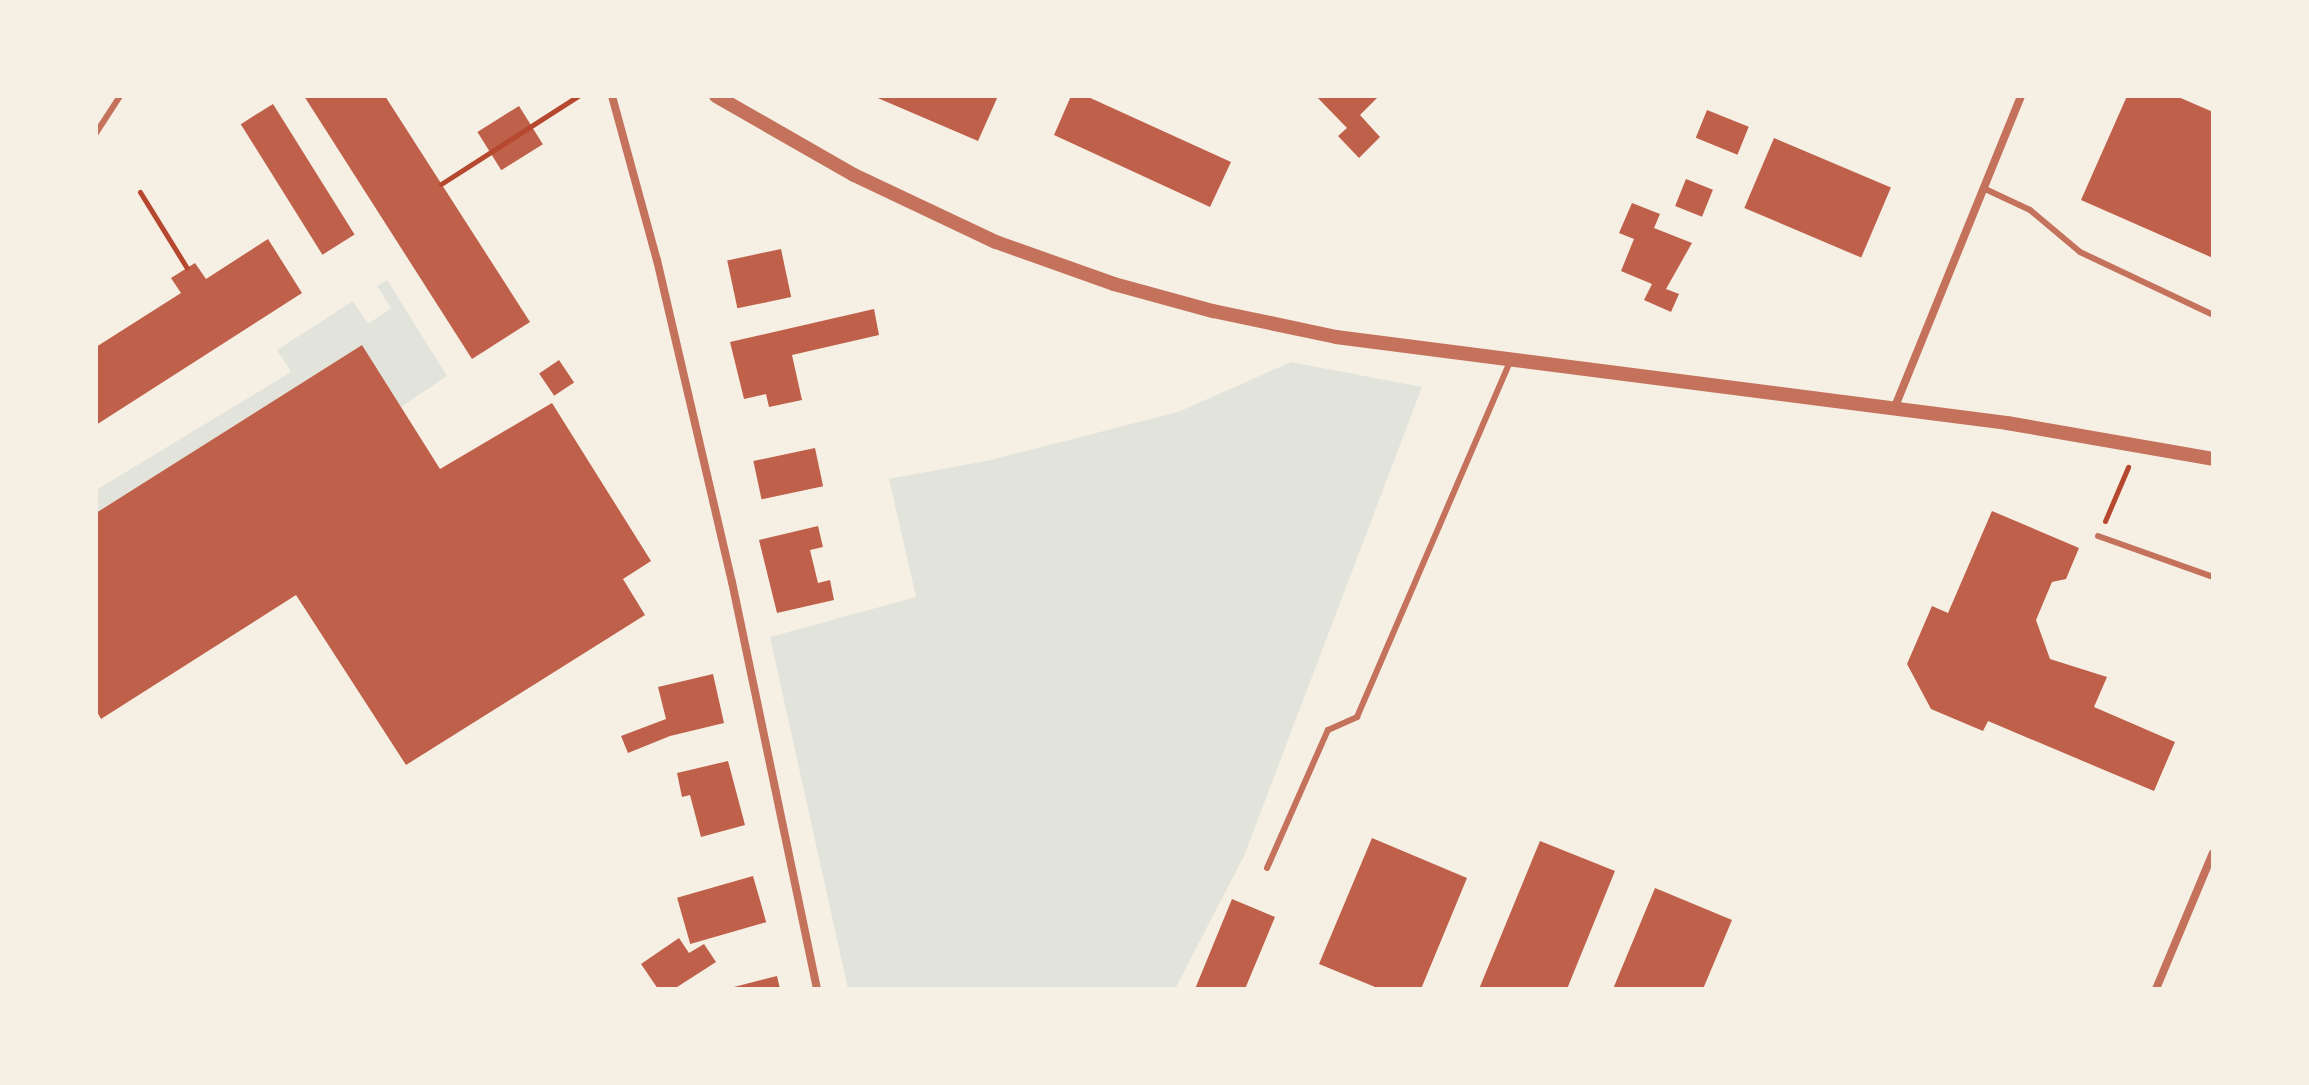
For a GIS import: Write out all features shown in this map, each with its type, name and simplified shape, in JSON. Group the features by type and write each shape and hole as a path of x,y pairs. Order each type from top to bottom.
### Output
{"street":[{"path":"612,96 657,260 732,582 817,989"},
{"path":"716,96 922,209 1114,284 1336,337 2139,443 2213,459"},
{"path":"1894,409 2021,96"},
{"path":"2156,989 2213,853"}],"lane":[{"path":"96,133 120,96"},
{"path":"1983,188 2030,210 2080,252 2213,315"},
{"path":"1267,868 1328,730 1357,717 1510,361"},
{"path":"2098,536 2213,577"}],"path":[{"path":"441,184 578,96"},
{"path":"140,192 187,268"},
{"path":"2098,536 2139,443"}],"shaded area":[{"path":"387,280 447,376 401,407 362,345 96,513 96,490 291,372 277,350 353,301 368,324 391,308 377,286"},
{"path":"1291,362 1422,387 1244,856 1175,989 848,989 770,637 916,597 889,479 991,460 1178,412"}],"building":[{"path":"304,96 385,96 530,322 472,359"},
{"path":"873,96 998,96 978,141"},
{"path":"1071,96 1086,96 1231,162 1210,207 1054,135"},
{"path":"1316,96 1379,96 1360,115 1380,137 1359,158 1338,136 1347,128"},
{"path":"2127,96 2176,96 2213,112 2213,258 2081,200"},
{"path":"273,104 355,235 322,255 241,124"},
{"path":"519,106 543,144 501,170 477,132"},
{"path":"1707,110 1749,127 1737,155 1696,138"},
{"path":"1774,138 1891,188 1861,258 1744,208"},
{"path":"1686,179 1713,190 1702,217 1675,206"},
{"path":"1632,203 1660,214 1654,228 1692,243 1666,289 1679,294 1671,312 1644,300 1652,284 1621,271 1634,239 1619,233"},
{"path":"268,239 302,293 96,425 96,347 181,293 171,278 195,263 206,279"},
{"path":"781,249 791,297 737,308 727,260"},
{"path":"874,309 879,335 792,355 802,400 769,407 766,394 744,399 730,342"},
{"path":"362,345 440,469 552,403 651,561 623,579 645,615 406,765 296,595 101,719 96,710 96,513"},
{"path":"559,360 574,382 554,396 539,373"},
{"path":"815,448 823,486 761,499 753,461"},
{"path":"1992,511 2079,548 2066,579 2052,582 2036,620 2050,659 2107,677 2094,707 2175,742 2154,791 1988,721 1983,731 1931,709 1907,664 1932,606 1948,613"},
{"path":"818,526 823,547 810,550 818,583 830,580 834,600 777,613 759,540"},
{"path":"713,674 724,723 670,736 628,753 621,736 666,719 658,687"},
{"path":"728,761 745,825 701,837 690,795 682,797 677,773"},
{"path":"1372,838 1467,878 1421,989 1380,989 1319,964"},
{"path":"1540,841 1615,871 1567,989 1479,989"},
{"path":"753,876 766,922 690,944 677,898"},
{"path":"1655,888 1732,920 1703,989 1613,989"},
{"path":"1232,899 1275,917 1245,989 1195,989"},
{"path":"679,938 689,953 704,944 716,962 674,989 658,989 641,964"},
{"path":"777,976 780,989 730,989 730,988"}]}
